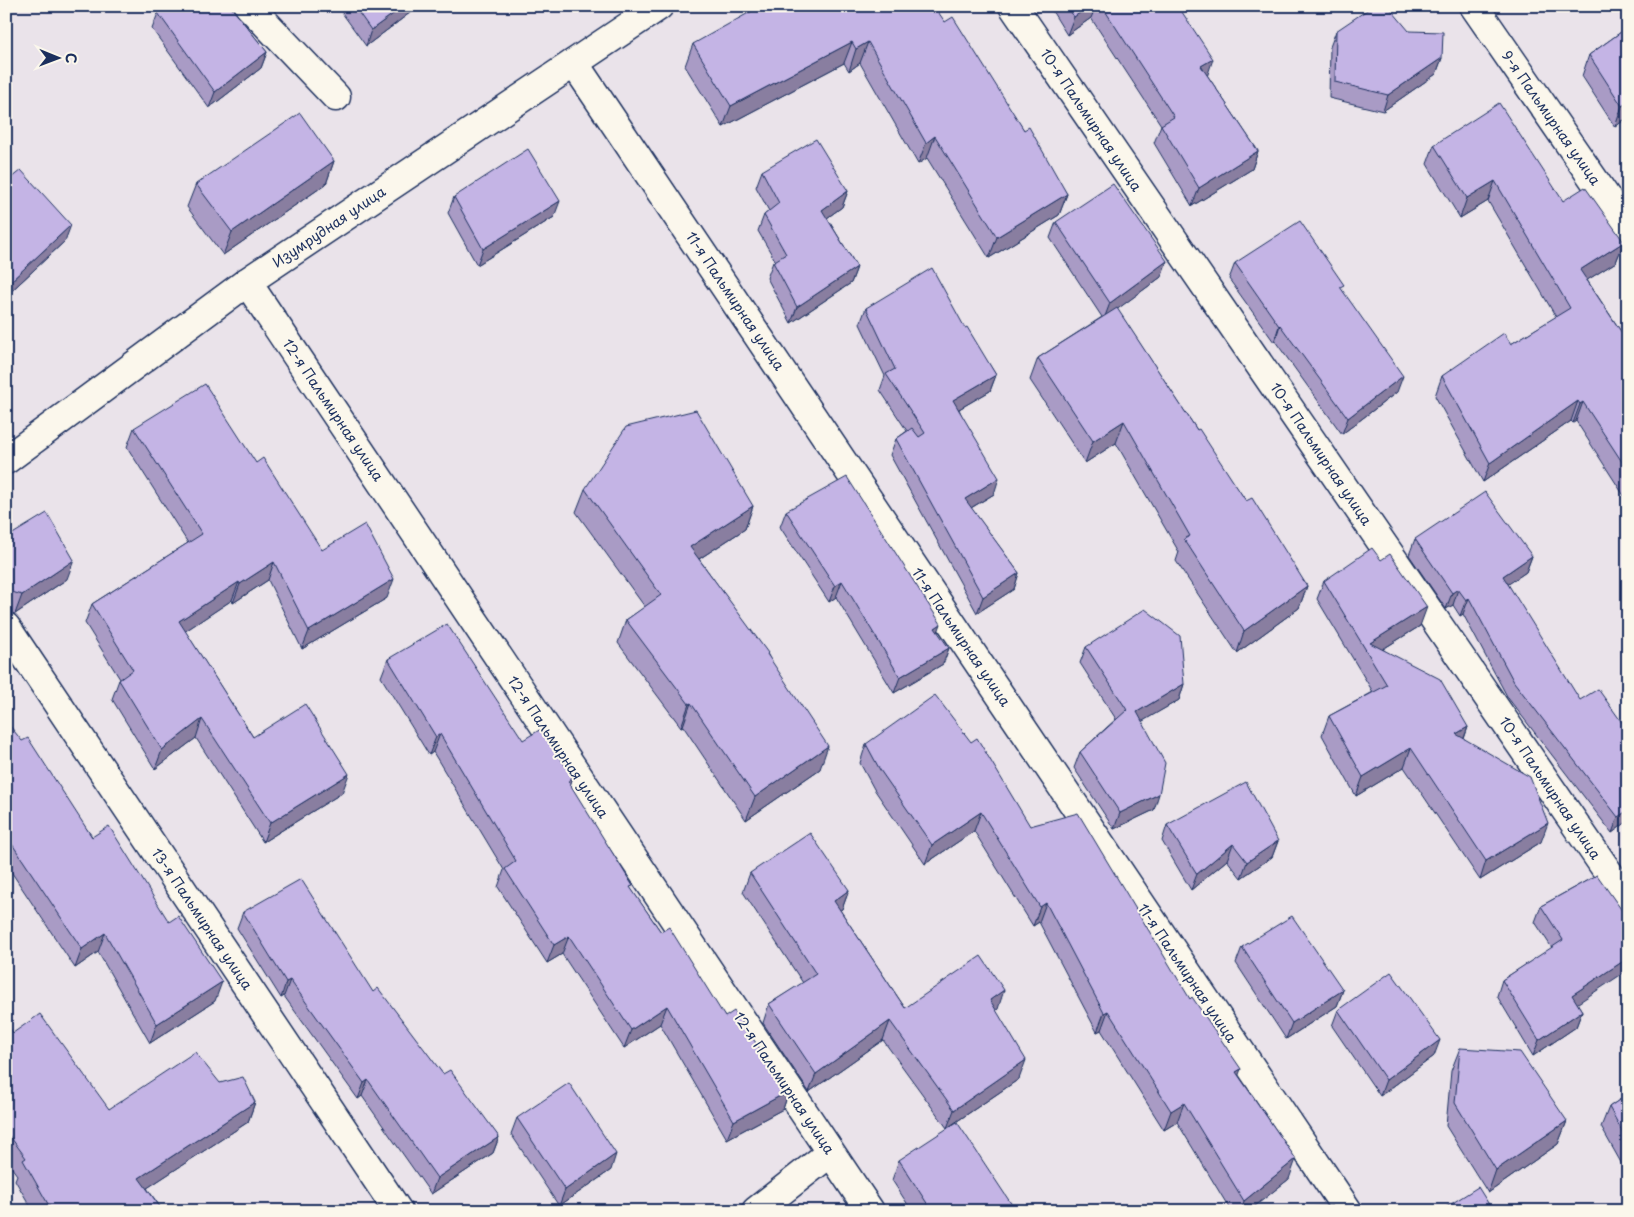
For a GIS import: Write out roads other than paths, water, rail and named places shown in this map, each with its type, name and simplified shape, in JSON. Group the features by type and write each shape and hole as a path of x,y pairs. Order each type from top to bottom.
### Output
{"street":[{"path":"249,6 336,97"},
{"name":"Изумрудная улица","path":"6,460 247,282 659,6"},
{"name":"10-я Пальмирная улица","path":"1013,6 1628,901"},
{"name":"9-я Пальмирная улица","path":"1474,6 1628,229"},
{"name":"11-я Пальмирная улица","path":"574,63 1348,1211"},
{"name":"12-я Пальмирная улица","path":"247,282 870,1211"},
{"name":"13-я Пальмирная улица","path":"6,627 398,1211"},
{"path":"756,1211 830,1153"}]}
